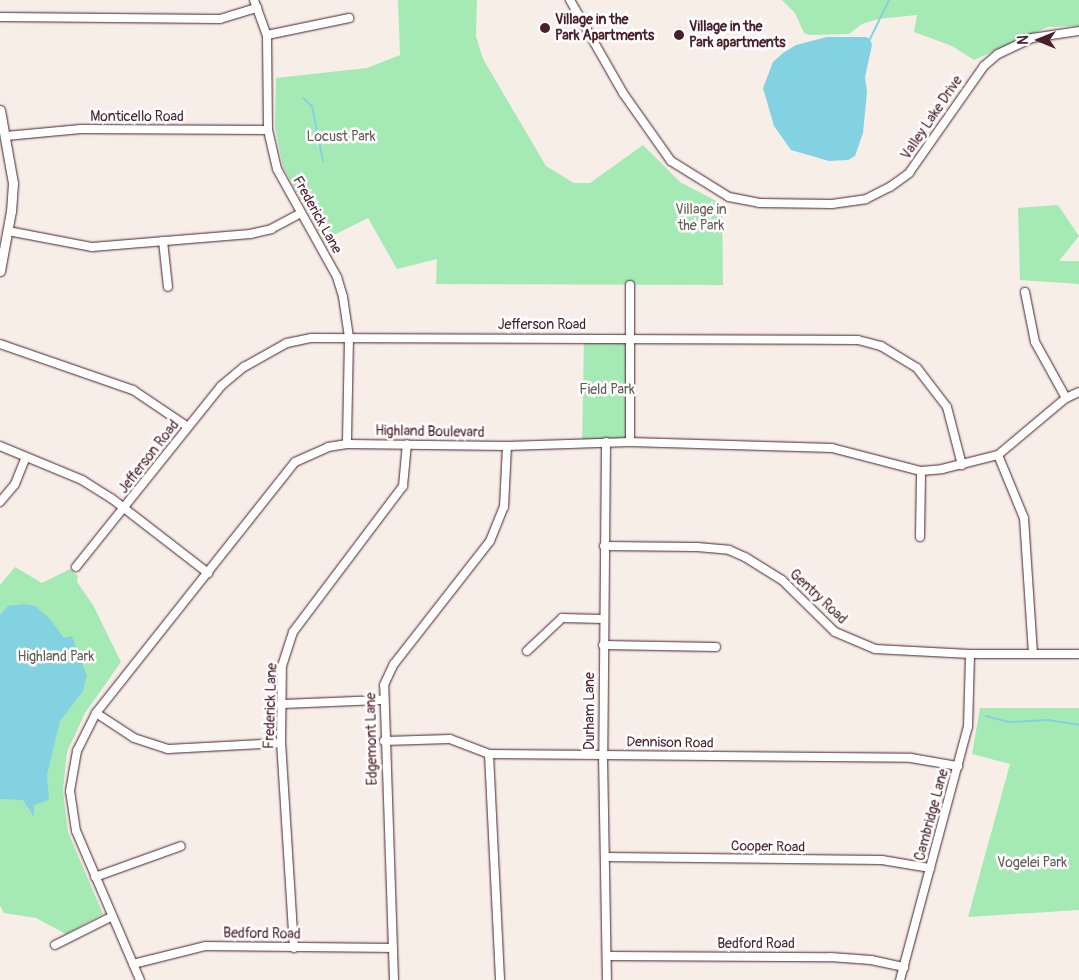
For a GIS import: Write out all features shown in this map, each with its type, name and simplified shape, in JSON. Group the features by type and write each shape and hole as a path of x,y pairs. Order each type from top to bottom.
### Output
{"street":[{"name":"Frederick Lane","path":"254,0 267,35 268,130 277,169 337,277 349,337 347,444"},
{"name":"Valley Lake Drive","path":"570,0 623,93 671,161 729,197 759,203 832,204 866,200 909,174 984,66 998,54 1032,38 1079,31"},
{"path":"0,18 220,19 257,8"},
{"path":"267,35 349,18"},
{"path":"0,110 6,136 12,183 8,232 0,271"},
{"name":"Monticello Road","path":"6,136 80,129 268,130"},
{"path":"8,232 92,246 250,234 271,229 301,213"},
{"path":"163,241 168,287"},
{"path":"630,285 630,442"},
{"path":"1025,292 1036,342 1066,398"},
{"name":"Jefferson Road","path":"76,567 188,427 235,374 280,347 311,338 846,338 881,346 918,368 947,407 962,465"},
{"path":"0,344 133,390 188,427"},
{"name":"Highland Boulevard","path":"140,980 111,917 76,831 70,791 76,751 96,713 295,462 328,447 347,444 507,446 630,442 832,448 921,471 962,465 998,455 1066,398 1079,392"},
{"name":"Durham Lane","path":"606,442 603,755 607,980"},
{"name":"Frederick Lane","path":"294,948 281,743 282,666 293,632 403,486 408,444"},
{"path":"0,446 82,480 124,509 208,573"},
{"name":"Edgemont Lane","path":"394,980 382,700 386,678 394,664 490,541 504,507 507,446"},
{"path":"998,455 1024,518 1033,654"},
{"path":"0,502 15,484 26,457"},
{"path":"920,537 921,471"},
{"name":"Gentry Road","path":"604,546 698,547 729,550 770,571 827,626 860,644 886,651 970,654 1079,654"},
{"path":"527,651 562,618 603,618"},
{"path":"603,645 716,647"},
{"name":"Cambridge Lane","path":"900,980 970,718 970,654"},
{"path":"281,704 382,700"},
{"path":"96,713 134,738 168,749 281,743"},
{"name":"Dennison Road","path":"384,741 450,739 489,754 911,758 958,766"},
{"path":"489,754 500,980"},
{"path":"95,877 181,846"},
{"name":"Cooper Road","path":"605,857 894,860 930,868"},
{"path":"55,945 111,917"},
{"name":"Bedford Road","path":"133,964 206,946 393,948"},
{"name":"Bedford Road","path":"607,956 830,957 872,960 904,967"}],"green space":[{"path":"398,0 477,0 476,36 483,59 546,166 574,183 590,183 643,145 680,182 722,204 723,285 436,284 437,259 397,269 368,218 324,240 283,167 275,128 276,78 367,68 400,55"},
{"path":"782,0 1079,0 1079,26 1048,27 974,60 952,46 914,32 917,15 878,19 862,24 849,34 810,35 804,33 795,13"},
{"path":"1058,205 1079,236 1059,261 1079,261 1079,284 1020,280 1018,208"},
{"name":"Field Park","path":"584,337 629,338 627,444 582,443"},
{"name":"Highland Park","path":"15,567 42,583 70,569 78,576 77,582 93,605 121,662 85,713 67,752 63,791 68,832 103,914 66,934 36,918 4,913 0,906 0,585"},
{"name":"Vogelei Park","path":"980,708 1079,708 1079,910 968,917 1010,764 972,754"}],"water":[{"path":"827,37 866,37 870,39 872,45 865,77 867,92 863,133 855,156 848,160 829,161 791,150 774,126 763,88 773,62 783,53 796,45"},
{"path":"25,604 35,606 50,619 64,638 72,636 87,676 83,691 60,721 47,775 49,800 34,805 34,817 23,800 0,799 0,615 8,606"}],"waterway":[{"path":"870,39 889,0"},
{"path":"303,98 312,106 323,161"},
{"path":"986,716 1009,722 1048,720 1079,725"}],"place":[{"name":"Village in the Park Apartments","path":"545,28"},
{"name":"Village in the Park apartments","path":"679,35"}],"park label":[{"name":"Locust Park","path":"341,137"},
{"name":"Village in the Park","path":"701,218"}]}
